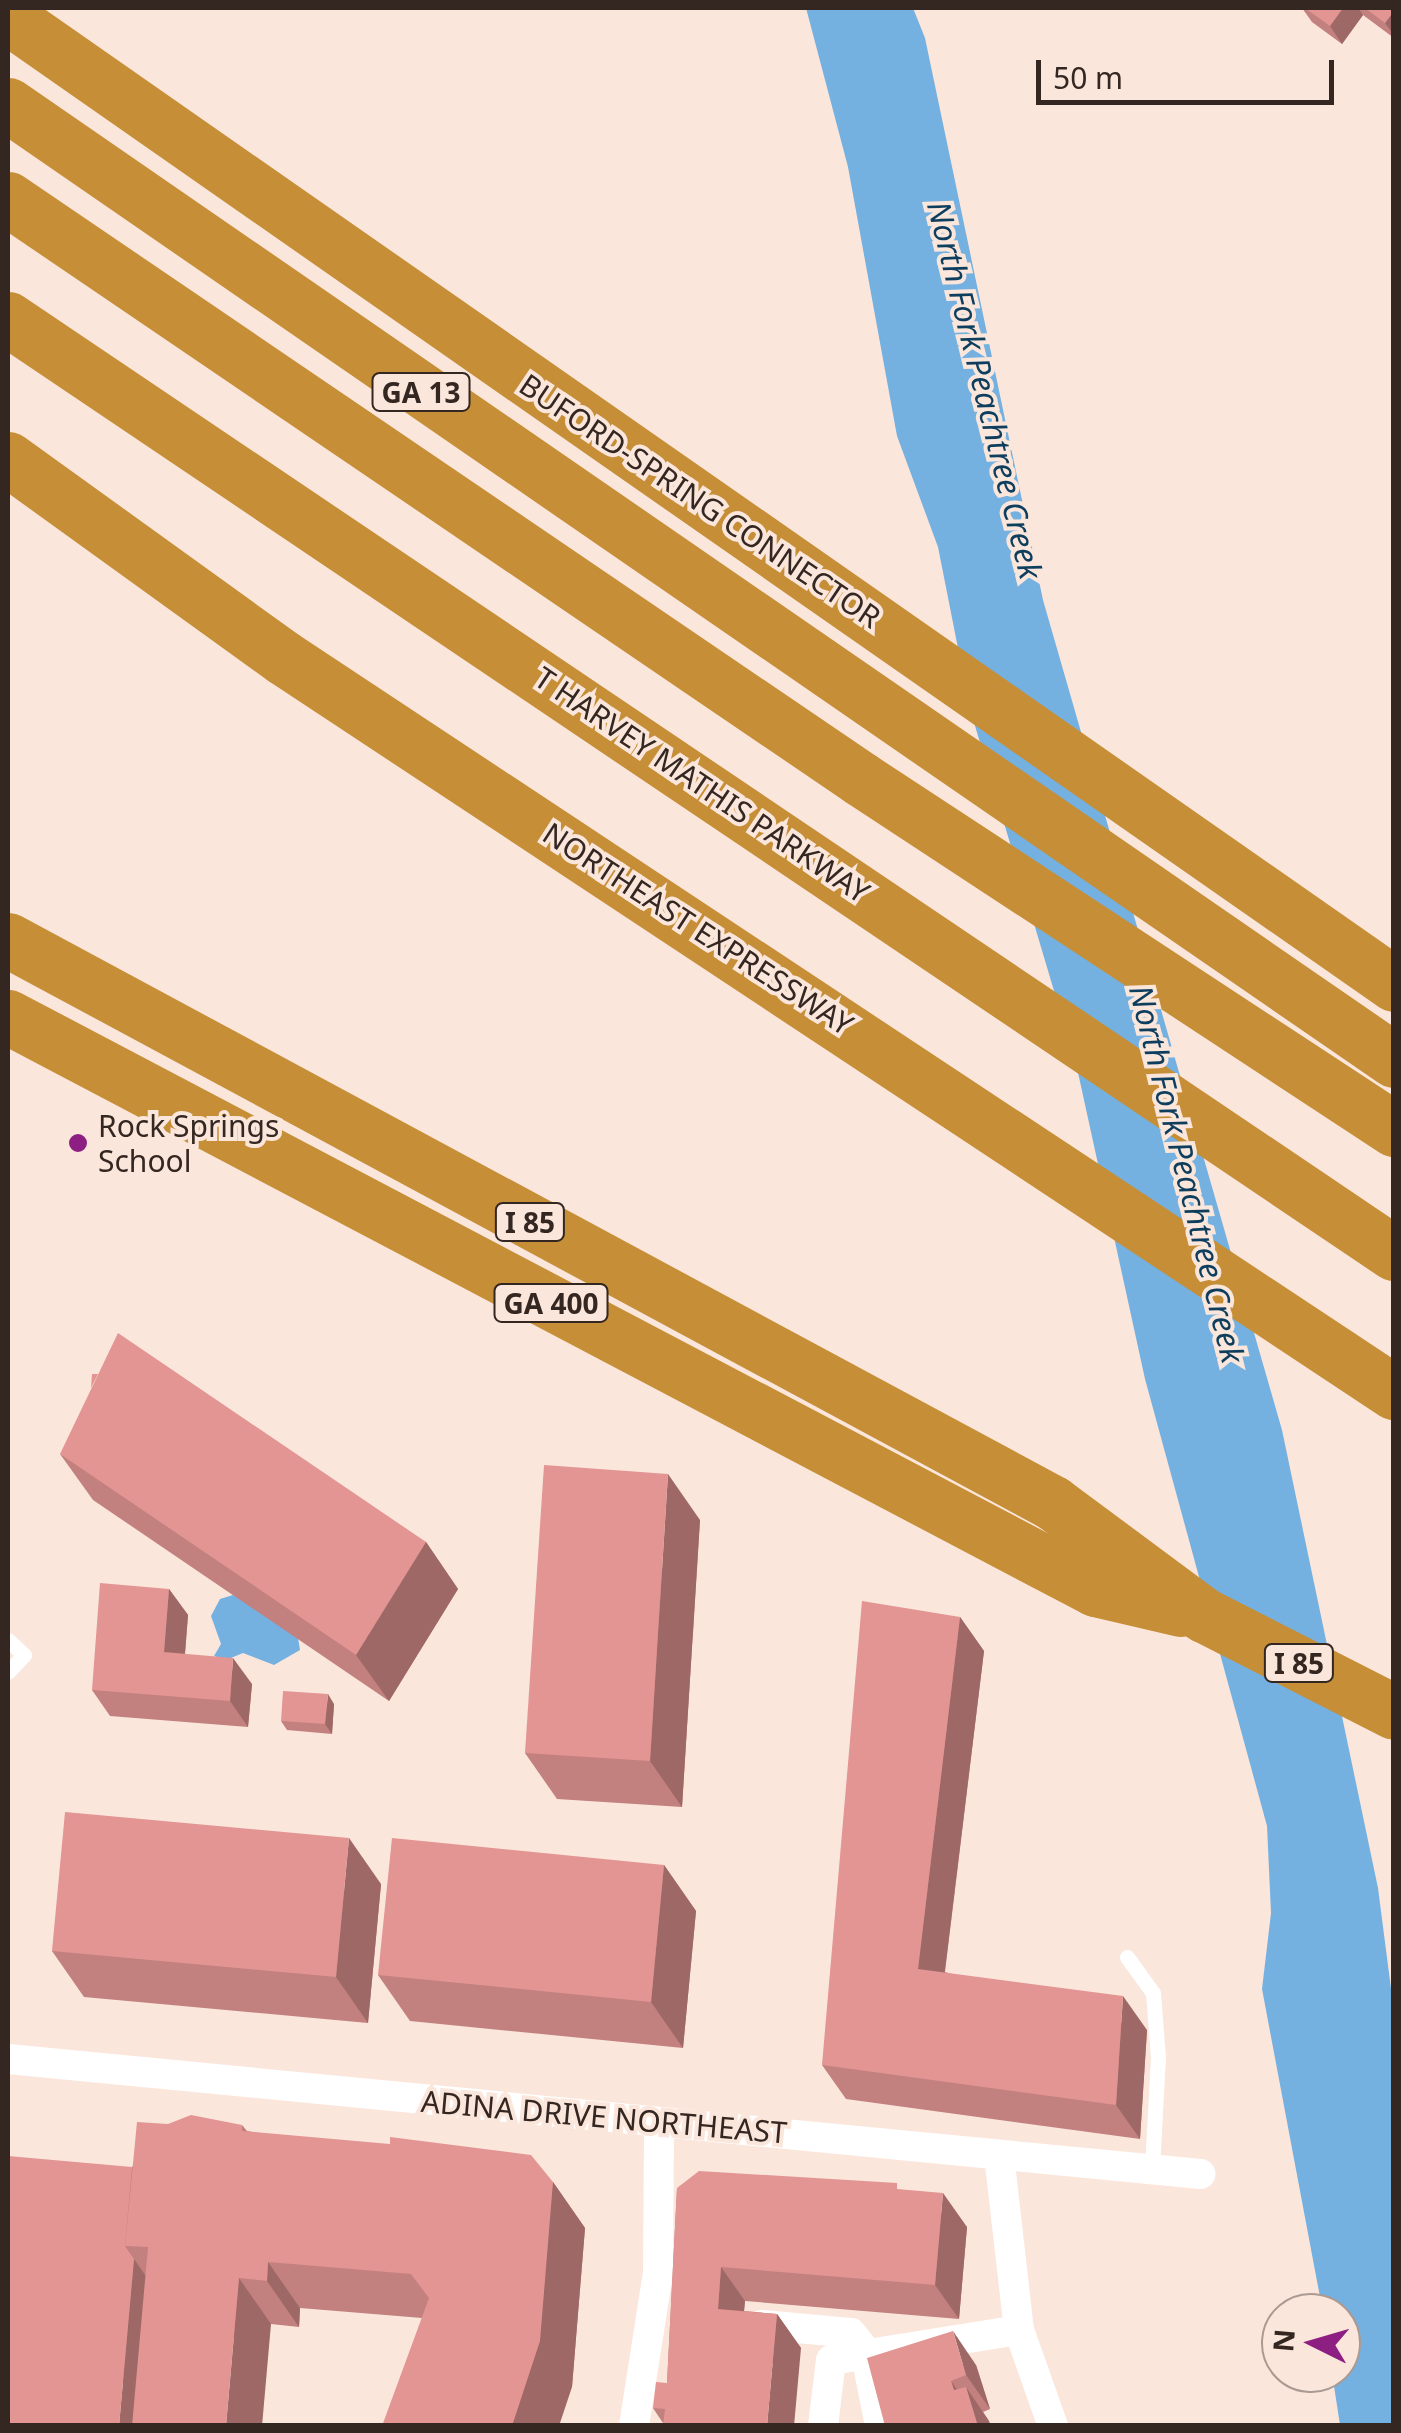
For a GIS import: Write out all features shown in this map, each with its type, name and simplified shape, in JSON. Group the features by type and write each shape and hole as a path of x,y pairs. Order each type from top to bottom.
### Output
{"highway":[{"name":"BUFORD-SPRING CONNECTOR","path":"8,17 1394,984"},
{"name":"GA 13","path":"8,105 1394,1060"},
{"path":"8,199 861,779 1394,1129"},
{"name":"T HARVEY MATHIS PARKWAY","path":"8,319 928,936 1394,1254"},
{"name":"NORTHEAST EXPRESSWAY","path":"8,458 284,658 937,1085 1383,1385"},
{"name":"I 85","path":"8,940 1053,1503 1204,1614 1394,1712"},
{"name":"GA 400","path":"8,1017 1095,1589 1204,1614"}],"street":[{"name":"ADINA DRIVE NORTHEAST","path":"8,2060 1200,2174"},
{"path":"634,2426 658,2272 659,2123"},
{"path":"1000,2155 1018,2330 1053,2426"},
{"path":"762,2325 851,2332 864,2350 880,2426"},
{"path":"823,2426 830,2360 864,2350 1018,2330"}],"lane":[{"path":"8,1640 32,1656 8,1672"},
{"path":"1126,1957 1153,1993 1158,2057 1152,2170"}],"water":[{"name":"North Fork Peachtree Creek","path":"806,8 913,8 925,38 1043,600 1282,1430 1378,1888 1393,2004 1393,2425 1340,2425 1335,2393 1361,2393 1361,2293 1319,2293 1262,1989 1271,1913 1267,1826 1145,1379 1077,1068 970,709 938,547 897,436 848,167"},
{"path":"233,1595 297,1632 300,1650 274,1665 243,1653 226,1660 214,1656 221,1644 211,1616 220,1599"}],"building":[{"path":"1305,8 1343,8 1330,26"},
{"path":"1365,8 1394,8 1394,11 1385,23"},
{"path":"118,1333 426,1542 356,1655 60,1454"},
{"path":"544,1465 668,1474 650,1761 525,1753"},
{"path":"100,1583 169,1589 164,1652 233,1658 230,1701 92,1690"},
{"path":"862,1601 960,1617 918,1969 1123,1996 1116,2105 822,2065"},
{"path":"283,1691 328,1694 325,1724 281,1721"},
{"path":"65,1812 349,1838 336,1977 52,1951"},
{"path":"392,1838 664,1865 651,2002 378,1975"},
{"path":"191,2115 242,2125 242,2131 390,2144 390,2137 531,2155 553,2182 540,2341 512,2426 382,2426 429,2298 411,2274 268,2262 267,2281 239,2278 226,2426 132,2426 148,2247 125,2246 137,2122 168,2124"},
{"path":"8,2156 132,2167 125,2246 134,2259 119,2426 8,2426"},
{"path":"699,2171 897,2183 897,2189 943,2193 935,2285 721,2267 718,2309 777,2314 767,2426 663,2426 665,2409 653,2408 656,2382 667,2383 677,2188"},
{"path":"953,2331 966,2375 951,2381 954,2390 966,2387 978,2426 885,2426 867,2358"}],"place":[{"name":"Rock Springs School","path":"78,1143"}]}
